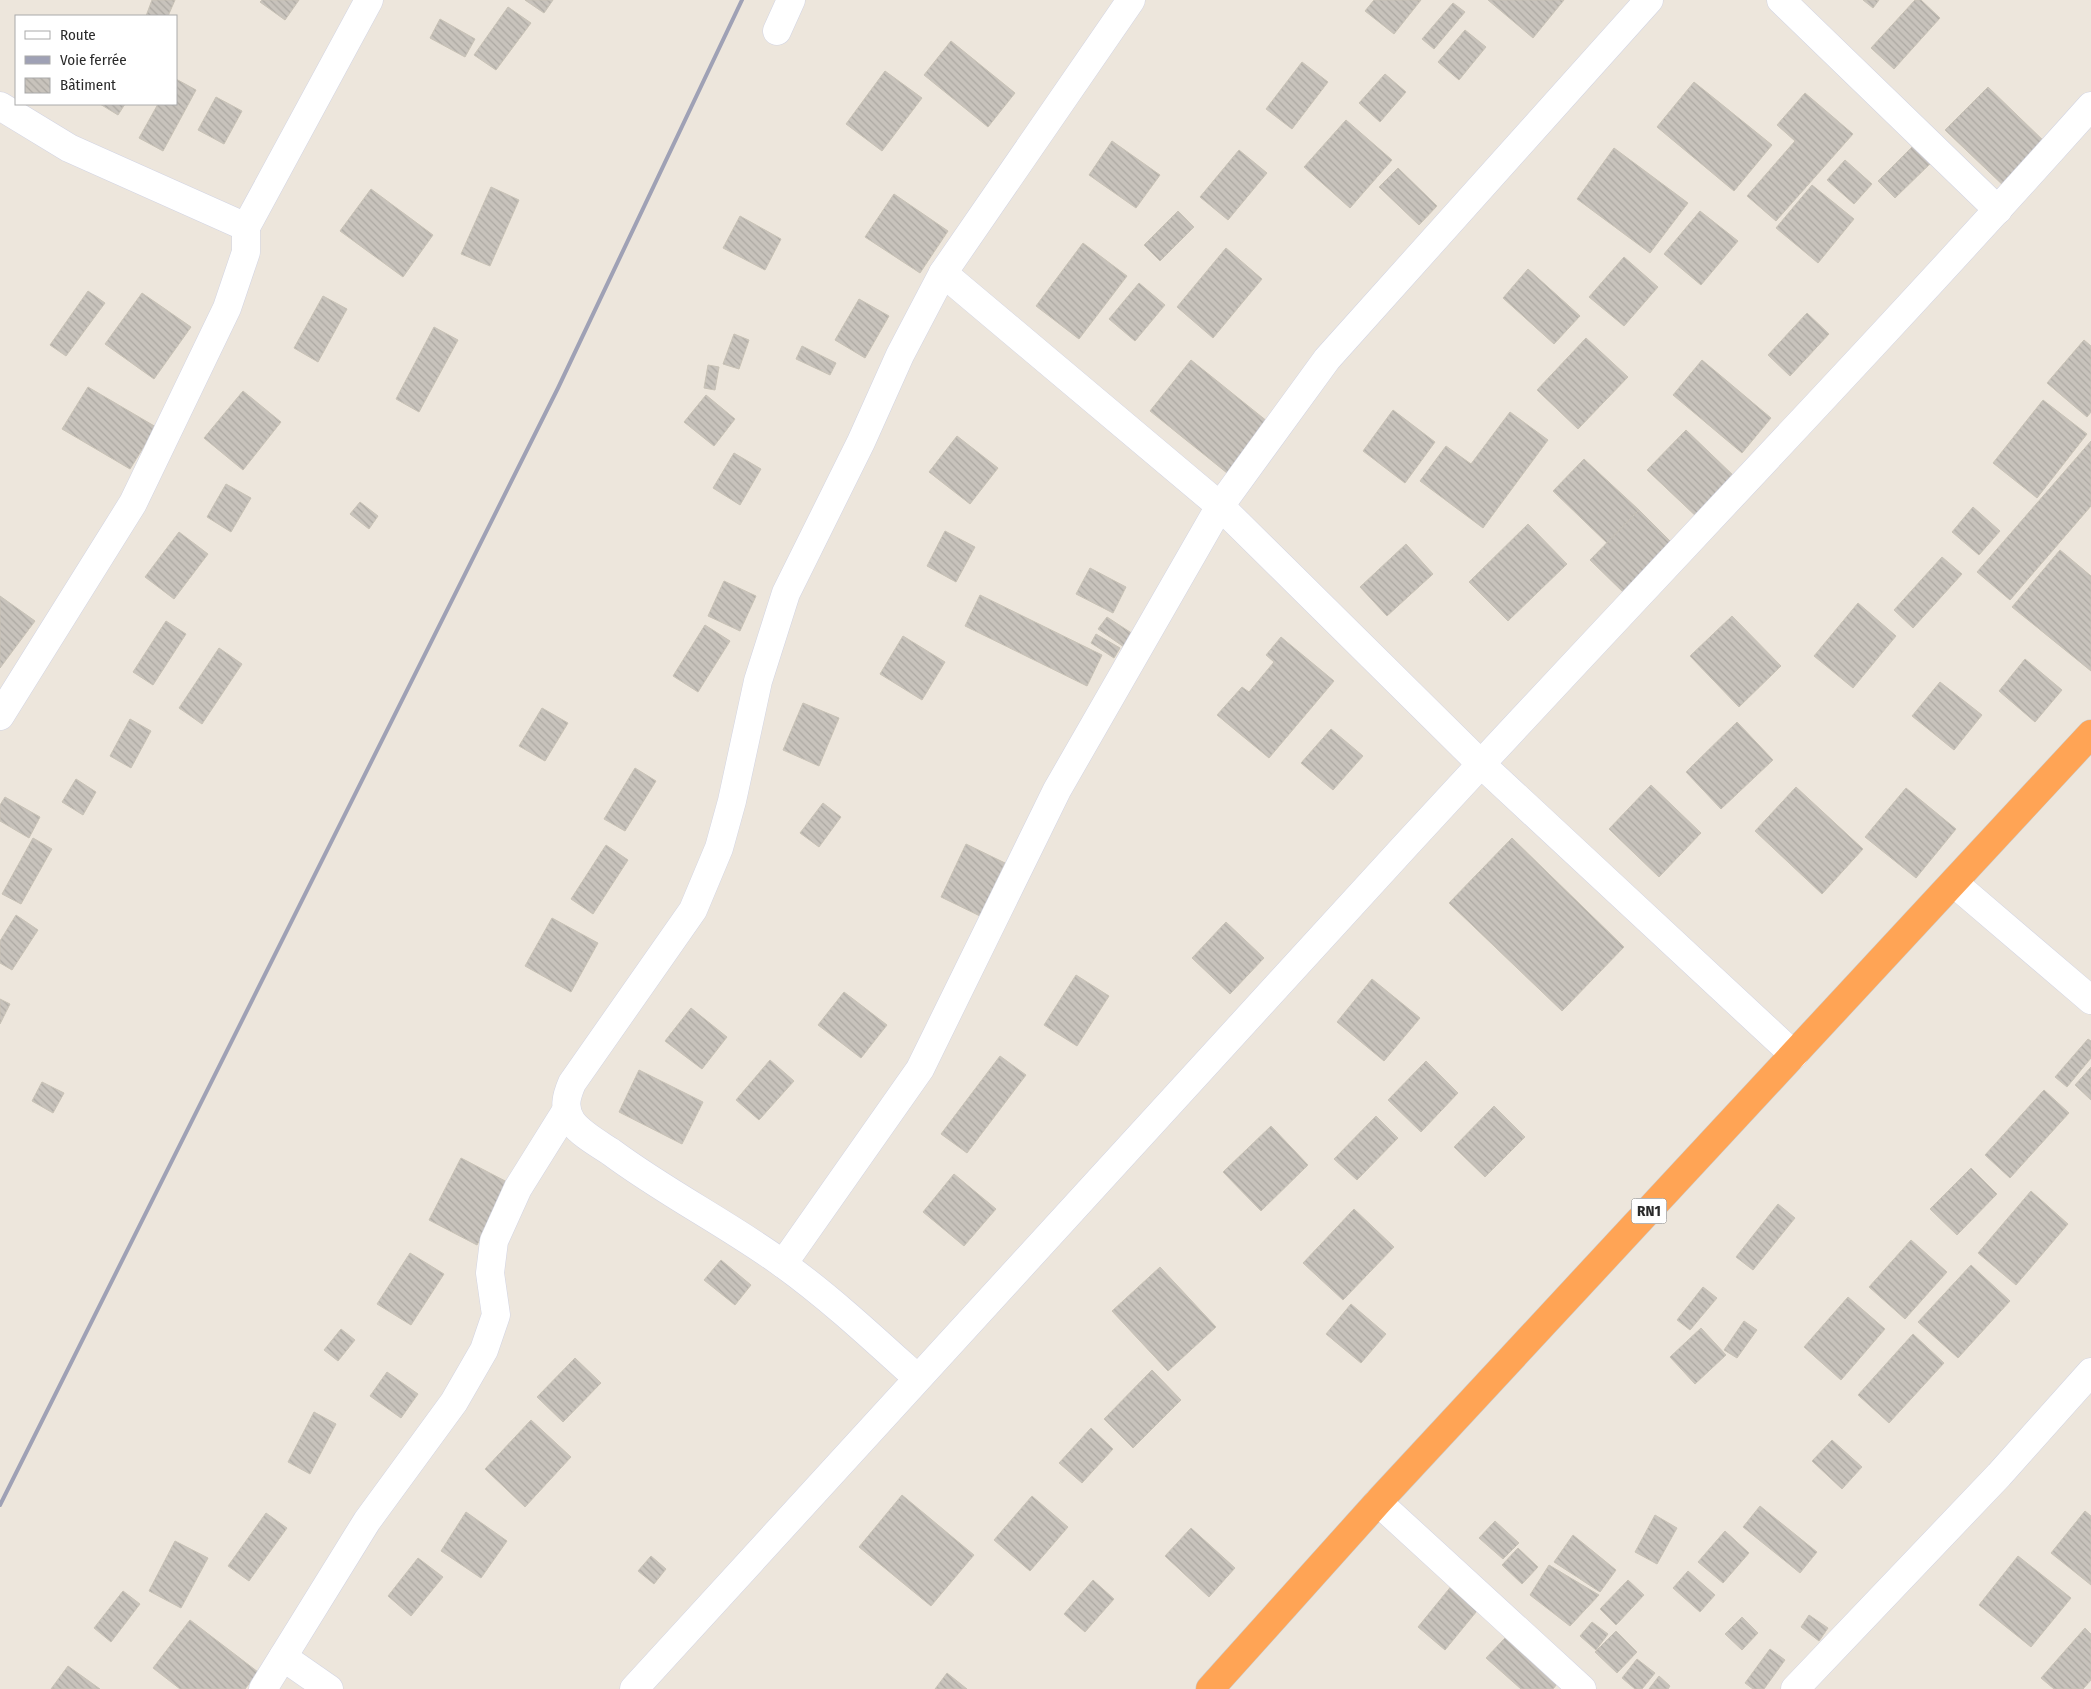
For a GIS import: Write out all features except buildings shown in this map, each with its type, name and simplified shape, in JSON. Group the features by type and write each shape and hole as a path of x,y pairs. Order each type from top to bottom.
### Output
{"highway":[{"name":"RN1","path":"1210,1689 1378,1502 2091,734"}],"street":[{"path":"0,716 133,503 227,308 246,252 246,227 369,0"},
{"path":"777,30 791,0"},
{"path":"916,1377 850,1318 784,1264 632,1168 573,1123 566,1111 566,1097 572,1082 693,910 719,848 732,801 758,681 786,594 861,442 900,355 943,273 1132,0"},
{"path":"784,1264 920,1069 1057,790 1220,506 1327,359 1649,0"},
{"path":"1781,0 1998,210"},
{"path":"0,106 69,148 246,227"},
{"path":"634,1689 916,1377 1481,764 1998,210 2091,106"},
{"path":"943,273 1220,506 1481,764 1794,1055"},
{"path":"1954,883 2091,1000"},
{"path":"263,1689 367,1521 454,1402 484,1350 496,1315 490,1273 494,1241 518,1188 566,1111"},
{"path":"1795,1689 1999,1475 2091,1372"},
{"path":"1378,1502 1582,1689"},
{"path":"283,1657 329,1689"}],"railway":[{"path":"0,1505 558,388 742,0"}]}
